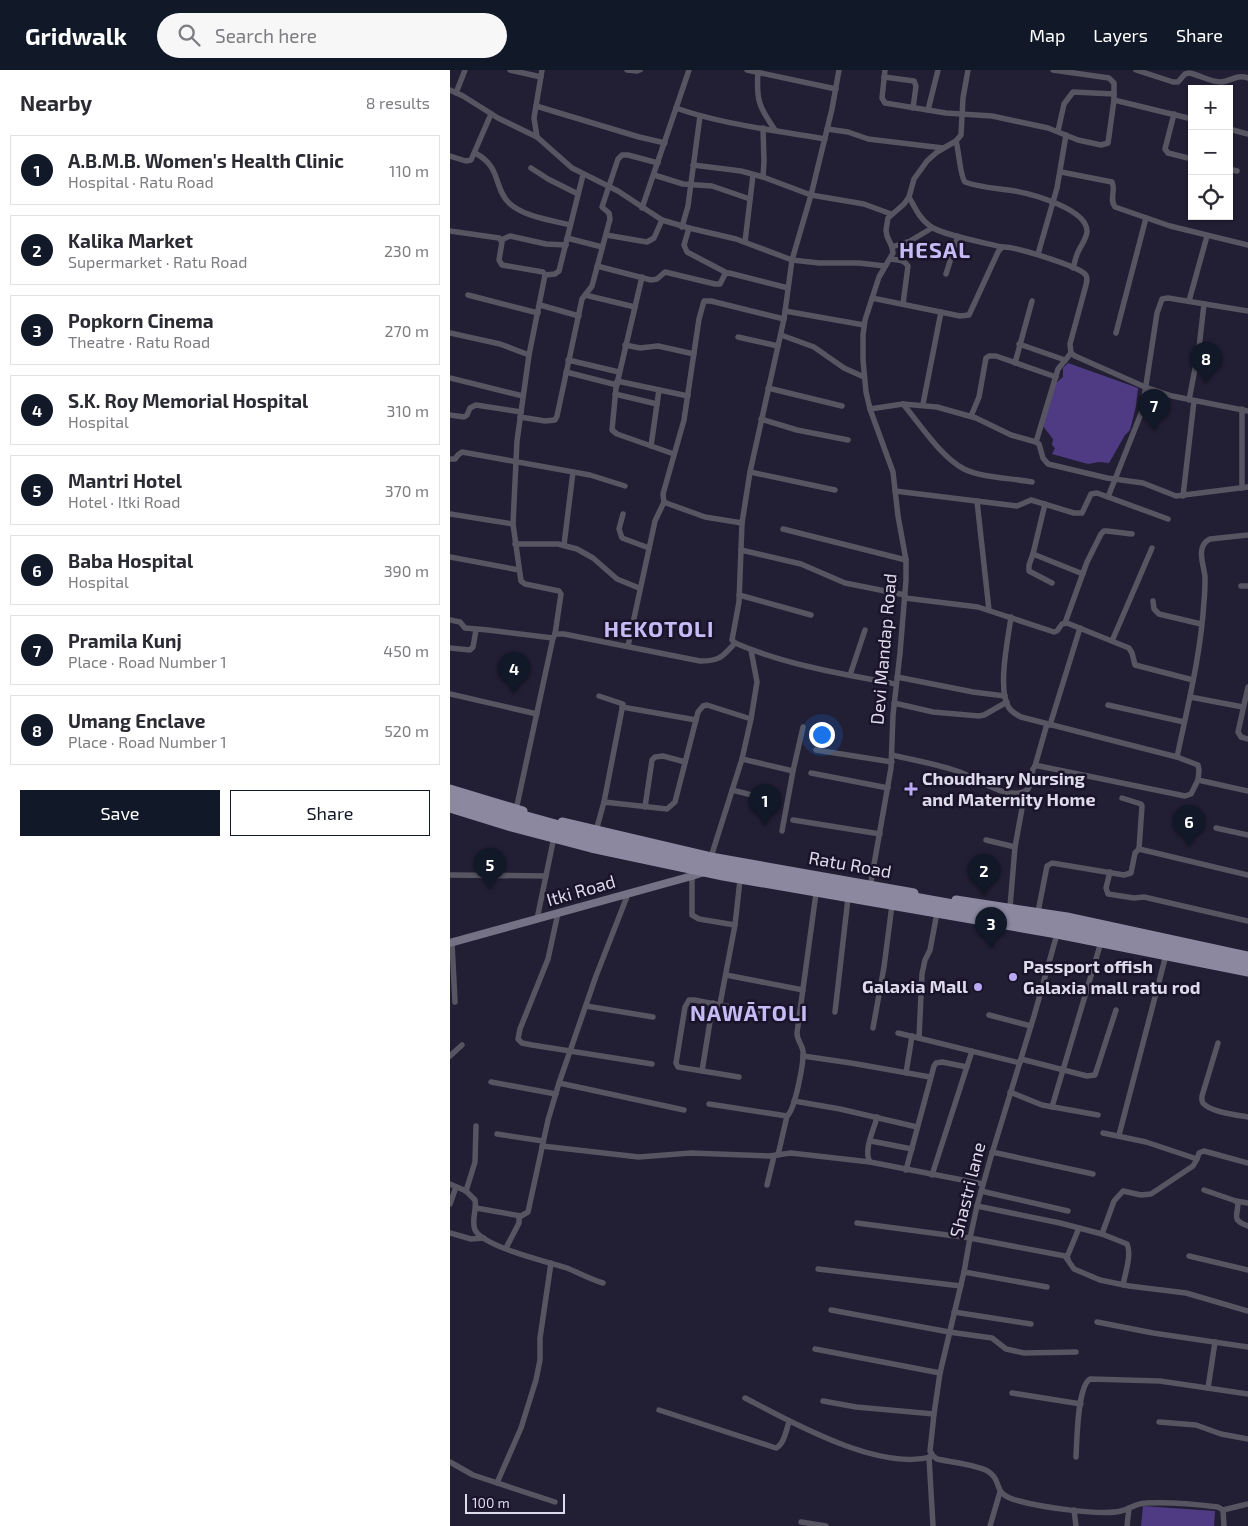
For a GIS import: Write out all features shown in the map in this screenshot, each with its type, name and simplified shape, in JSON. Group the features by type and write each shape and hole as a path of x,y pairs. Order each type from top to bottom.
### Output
{"main road":[{"name":"Ratu Road","path":"450,789 596,830 711,857 967,902 1038,912 1248,956"},
{"path":"450,795 615,840 721,864 1143,938 1248,961"},
{"path":"450,802 579,838 720,871 1132,942 1248,968"},
{"name":"Ratu Road","path":"450,808 511,827 592,848 740,880 1102,942 1248,972"}],"street":[{"path":"464,70 453,91 491,114 537,137 563,161 582,175 608,186 662,220 685,228 745,242 792,260 885,266"},
{"path":"510,70 541,77"},
{"path":"537,137 534,118 542,70"},
{"path":"627,70 640,70"},
{"path":"642,208 689,70"},
{"path":"747,70 836,89"},
{"path":"839,70 825,139 792,260 781,335 750,472 742,524 737,617 732,635 735,643 751,650 824,670 973,692 1006,699"},
{"path":"928,110 938,70"},
{"path":"693,165 717,167 753,175 811,195 864,204 891,214 904,204 909,197 914,179 919,171 937,152 956,141 961,135 968,70"},
{"path":"913,108 916,86 914,81 885,73 883,101 913,108 992,116 1058,131 1078,140 1101,145 1108,143 1115,86 1112,80 1099,73 1053,70"},
{"path":"1136,70 1173,82 1178,82 1185,74 1189,73 1215,81 1226,81 1238,76 1248,78"},
{"path":"758,72 757,97 760,107 775,130"},
{"path":"1058,131 1064,104 1073,92 1114,97 1188,118"},
{"path":"536,106 630,135 665,143"},
{"path":"676,108 700,116 825,139"},
{"path":"450,156 469,161 473,157 491,114"},
{"path":"1174,114 1165,149 1168,153 1188,158"},
{"path":"700,116 685,228 684,245 687,252 727,273 788,288"},
{"path":"763,128 763,178"},
{"path":"827,129 848,132 868,139 944,148"},
{"path":"1233,130 1248,134"},
{"path":"1038,254 1061,172 1066,135"},
{"path":"956,141 961,176 966,182 1016,191 1053,202 1072,211 1081,218 1086,225 1087,231 1073,268"},
{"path":"475,153 488,162 507,201 515,208 525,213 570,225"},
{"path":"450,415 464,417 470,408 476,405 545,421 554,420 559,410 582,299 592,286 611,215 602,207 618,159 622,155 658,163"},
{"path":"531,168 578,194"},
{"path":"1233,170 1237,171"},
{"path":"1061,172 1112,182 1114,188 1113,206 1207,236 1248,245"},
{"path":"501,240 499,260 502,265 542,272 545,275 555,274 559,271 582,175"},
{"path":"654,175 690,185 712,186 750,199"},
{"path":"745,242 753,175"},
{"path":"909,197 923,220 932,228 958,236 1038,254 1084,273 1087,280 1070,344 1071,353 1058,369 1036,442"},
{"name":"Devi Mandap Road","path":"868,901 892,762 894,703 905,597 906,560 901,538 892,465 870,409 864,377 862,344 864,325 879,277 893,253 886,230 888,218 891,214"},
{"path":"1116,333 1146,218"},
{"path":"606,235 647,242 654,238 662,220"},
{"path":"892,247 910,242 932,228"},
{"path":"450,231 495,237 501,240"},
{"path":"501,240 510,236 546,244 566,241 602,247"},
{"path":"946,274 958,236"},
{"path":"1189,302 1207,236"},
{"path":"872,298 941,312 969,315 1002,246"},
{"path":"890,259 900,260 908,266 903,304"},
{"path":"596,266 654,280 667,272 717,284 721,282 727,273"},
{"path":"511,827 554,636 561,594 559,591 526,584 521,581 513,524 520,415 529,355 545,275"},
{"path":"642,278 619,372 615,394 613,433 674,454"},
{"path":"585,294 635,306"},
{"path":"468,295 538,313"},
{"path":"1108,497 1142,411 1162,299 1168,298 1248,311"},
{"path":"628,646 655,521 664,502 663,494 684,420 702,304 706,300 784,319"},
{"path":"1015,363 1032,301"},
{"path":"1183,496 1204,304"},
{"path":"540,305 579,316"},
{"path":"785,311 864,325"},
{"path":"923,404 941,312"},
{"path":"450,333 500,344 529,355"},
{"path":"781,335 814,347 844,368 864,377"},
{"path":"738,338 778,346"},
{"path":"1019,344 1065,360"},
{"path":"625,345 640,348 654,345 694,354"},
{"path":"870,409 903,404 923,404 971,416 1011,435 1036,442 1041,447 1043,458 1048,464 1115,479 1143,483 1172,495 1183,496 1245,488 1245,410 1192,400 1145,387 1071,353"},
{"path":"971,416 979,397 986,358 989,356 996,356 1056,377"},
{"path":"568,360 619,372"},
{"path":"566,372 688,396"},
{"path":"450,378 523,396"},
{"path":"768,388 842,406"},
{"path":"650,446 659,390"},
{"path":"615,394 657,404"},
{"path":"903,404 940,449 963,468 984,475 1032,482"},
{"path":"761,419 797,430 848,440"},
{"path":"450,459 455,459 462,452 590,475 625,486"},
{"path":"564,545 573,472"},
{"path":"750,472 835,490"},
{"path":"895,491 1017,506 1031,500 1078,514 1082,513 1091,494 1097,493 1168,519"},
{"path":"978,501 989,610"},
{"path":"664,502 705,517 742,524"},
{"path":"1045,504 1029,571 1052,583"},
{"path":"450,514 513,524"},
{"path":"623,514 619,529 622,538 649,548"},
{"path":"784,529 906,560"},
{"path":"741,550 801,564 845,583 905,597 968,605 989,610 1054,632 1065,623 1083,574 1098,539 1104,531 1132,534"},
{"path":"1177,756 1190,697 1201,624 1205,581 1201,555 1204,544 1210,539 1248,535"},
{"path":"515,544 564,545 583,552 617,579 639,588"},
{"path":"1112,641 1152,548"},
{"path":"1033,554 1083,574"},
{"path":"450,557 519,570"},
{"path":"1241,586 1248,586"},
{"path":"739,595 811,615"},
{"path":"1153,601 1154,609 1159,614 1201,624"},
{"path":"1011,617 1004,675 1008,708 1014,713 1021,717 1049,725 1177,756 1198,765 1199,770 1198,780 1191,794 1185,796 1046,766 1035,766"},
{"path":"450,620 460,622 465,628 476,630 554,636 564,634 707,661 717,660 722,657 735,643"},
{"path":"1065,623 1131,650 1135,665 1193,680"},
{"path":"892,755 959,772 1006,793 1025,792 1029,789 1080,628"},
{"path":"450,648 470,650 473,647 476,630"},
{"path":"850,675 865,630"},
{"path":"704,872 711,857 742,759 751,718 758,682 751,650"},
{"path":"1248,687 1238,732 1241,737 1248,739"},
{"path":"450,694 537,714"},
{"path":"592,848 604,802 623,704 599,696"},
{"path":"1190,697 1243,707"},
{"path":"894,703 933,712 979,716 984,715 1006,699"},
{"path":"604,802 667,809 675,802 700,708 707,705 751,718"},
{"path":"1108,705 1184,722"},
{"path":"622,707 696,720"},
{"path":"782,831 803,727"},
{"path":"816,750 892,762"},
{"path":"646,807 652,760 655,757 663,756 685,762"},
{"path":"742,759 793,771"},
{"path":"811,773 888,788"},
{"path":"1198,780 1248,791"},
{"path":"732,790 768,799"},
{"path":"1010,907 1015,848 1025,792"},
{"path":"1038,912 1047,866 1049,864 1124,875 1131,873 1135,853 1139,849 1142,806 1122,798"},
{"path":"793,820 880,834"},
{"path":"1216,828 1248,835"},
{"path":"537,919 554,837"},
{"path":"986,840 1015,848"},
{"path":"1139,849 1248,875"},
{"name":"Itki Road","path":"451,943 704,872"},
{"path":"1110,872 1106,888 1108,894 1134,898 1144,897 1248,921"},
{"path":"450,874 546,876"},
{"path":"692,876 692,915 699,919 735,925"},
{"path":"720,1004 735,925 740,880"},
{"path":"767,1185 787,1116 791,1112 803,1056 803,1050 797,1038 816,893"},
{"path":"506,1248 519,1223 519,1217 528,1212 559,1083 628,894"},
{"path":"835,1012 848,898"},
{"path":"873,1028 884,967 892,905"},
{"path":"558,913 548,959 520,1029 518,1040 522,1043 652,1064"},
{"path":"906,1073 916,1037 922,974 925,960 930,950 937,913"},
{"name":"Shastri lane","path":"933,1526 932,1457 930,1449 940,1373 981,1191 1057,934"},
{"path":"1052,1107 1102,942"},
{"path":"451,943 455,1002"},
{"path":"1119,1135 1166,955"},
{"path":"726,975 803,990"},
{"path":"740,1077 678,1067 676,1063 687,1003 690,1000 694,1000 758,1012"},
{"path":"702,1072 713,1003"},
{"path":"586,1006 653,1017"},
{"path":"898,1033 1087,1076 1095,1075 1116,1010"},
{"path":"990,1015 1031,1026"},
{"path":"1218,1043 1202,1096 1202,1102 1204,1105 1221,1112 1248,1116"},
{"path":"450,1056 462,1045"},
{"path":"932,1175 972,1051"},
{"path":"803,1056 930,1077"},
{"path":"906,1170 934,1066 939,1062 967,1067"},
{"path":"491,1082 556,1094"},
{"path":"559,1083 684,1110"},
{"path":"1010,1092 1031,1102 1098,1115"},
{"path":"794,1101 877,1117 917,1127"},
{"path":"709,1104 787,1116"},
{"path":"870,1162 868,1156 870,1141 877,1117"},
{"path":"466,1191 475,1162 476,1126"},
{"path":"1103,1133 1146,1142 1197,1159"},
{"path":"497,1134 589,1152 639,1157 691,1153 776,1155 791,1153 870,1162 983,1184"},
{"path":"870,1141 912,1149"},
{"path":"1102,1234 1114,1201 1123,1191 1141,1195 1151,1194 1193,1166 1199,1153 1204,1151 1248,1163"},
{"path":"992,1152 1093,1174"},
{"path":"450,1204 453,1186 466,1191 475,1200 475,1229 484,1238 506,1248 571,1270 602,1283"},
{"path":"1204,1190 1248,1203"},
{"path":"981,1191 1068,1211"},
{"path":"1236,1201 1238,1204 1236,1219 1238,1222 1248,1226"},
{"path":"978,1206 1079,1228 1123,1242 1129,1247 1123,1285"},
{"path":"476,1208 521,1216"},
{"path":"857,1223 970,1238 1065,1256 1068,1259"},
{"path":"1079,1228 1067,1257 1071,1266 1080,1272 1100,1280 1123,1285 1186,1293 1248,1311"},
{"path":"450,1233 471,1239 484,1238"},
{"path":"1189,1256 1248,1270"},
{"path":"497,1483 521,1428 536,1380 551,1263"},
{"path":"818,1269 961,1286"},
{"path":"964,1272 1047,1287"},
{"path":"831,1310 992,1338 1006,1349 1024,1353 1076,1352"},
{"path":"954,1312 1031,1324"},
{"path":"1097,1322 1248,1347"},
{"path":"1208,1388 1215,1342"},
{"path":"815,1349 940,1373"},
{"path":"1076,1457 1081,1404 1085,1384 1090,1379 1160,1381 1248,1394"},
{"path":"1012,1393 1081,1404"},
{"path":"745,1398 789,1422 834,1442 863,1451 899,1459 932,1457 986,1470 993,1476 1000,1492 1008,1498 1020,1502 1074,1510 1115,1512 1143,1503 1165,1502 1218,1507 1223,1510 1248,1504"},
{"path":"823,1401 856,1408 934,1414"},
{"path":"659,1410 776,1448 782,1443 789,1422"},
{"path":"1158,1422 1196,1425 1221,1434 1248,1440"},
{"path":"450,1462 473,1475 555,1502"},
{"path":"990,1526 1000,1492"},
{"path":"1127,1526 1129,1508"},
{"path":"1074,1510 1076,1526"},
{"path":"1223,1510 1224,1526"},
{"path":"801,1522 826,1526"}],"shaded area":[{"path":"1068,363 1138,388 1130,430 1125,435 1109,463 1088,464 1052,454 1055,448 1052,445 1053,439 1043,426 1056,383 1063,377 1063,368"},
{"path":"1143,1506 1215,1511 1214,1526 1141,1526"}],"place":[{"name":"Umang Enclave","path":"1206,383"},
{"name":"Pramila Kunj","path":"1154,430"},
{"name":"S.K. Roy Memorial Hospital","path":"514,693"},
{"name":"Choudhary Nursing and Maternity Home","path":"911,789"},
{"name":"A.B.M.B. Women's Health Clinic","path":"765,825"},
{"name":"Baba Hospital","path":"1189,846"},
{"name":"Mantri Hotel","path":"490,889"},
{"name":"Kalika Market","path":"984,895"},
{"name":"Popkorn Cinema","path":"991,948"},
{"name":"Passport offish Galaxia mall ratu rod","path":"1013,977"},
{"name":"Galaxia Mall","path":"978,987"}],"district":[{"name":"HESAL","path":"935,250"},
{"name":"HEKOTOLI","path":"659,629"},
{"name":"NAWĀTOLI","path":"749,1013"}]}
